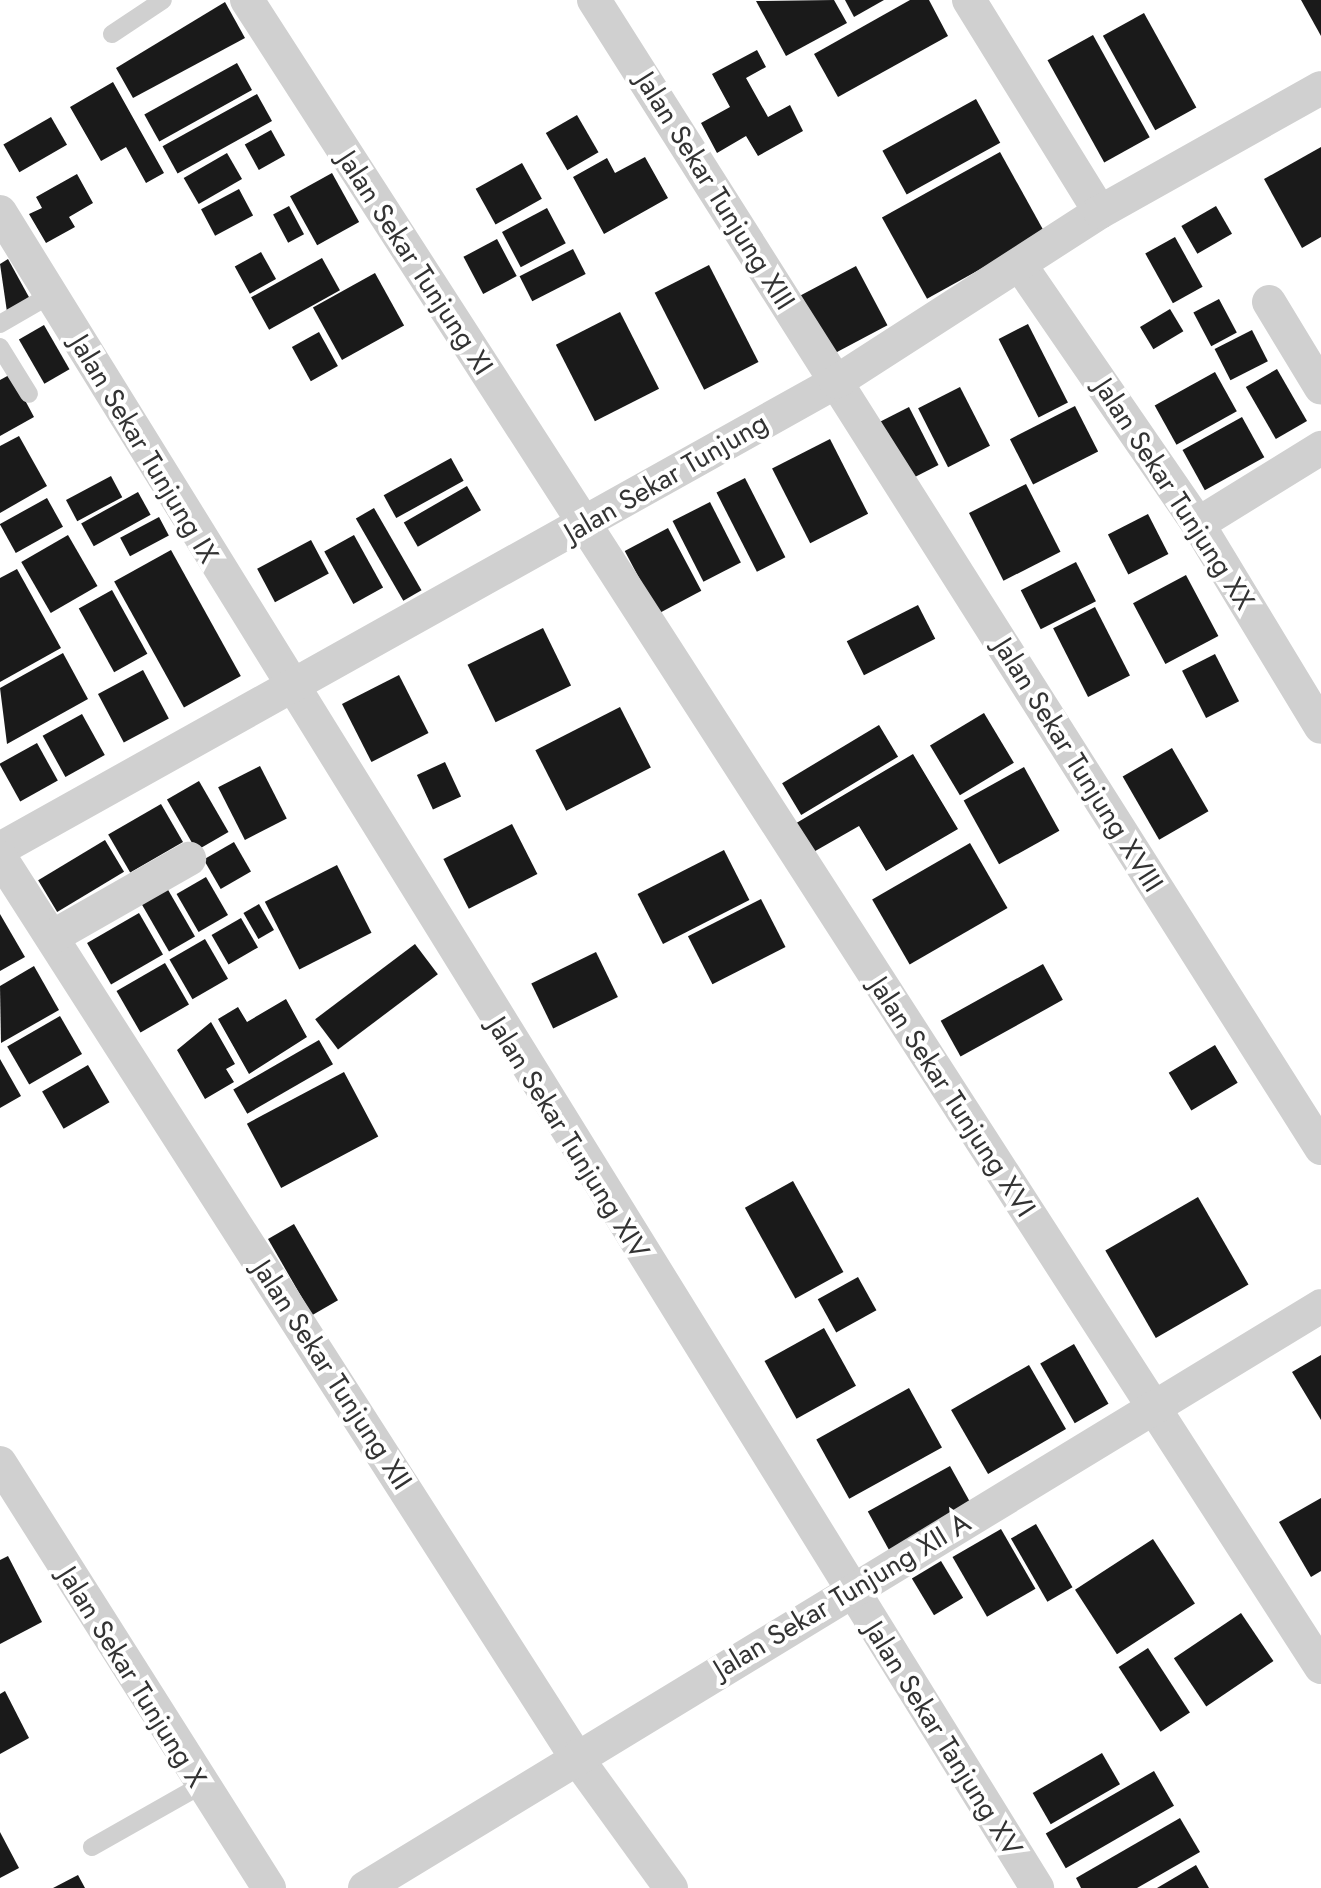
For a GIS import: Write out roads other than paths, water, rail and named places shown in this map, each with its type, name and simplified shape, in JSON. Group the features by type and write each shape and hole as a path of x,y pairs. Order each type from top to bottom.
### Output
{"street":[{"name":"Jalan Sekar Tunjung XIII","path":"594,0 836,382"},
{"path":"969,0 1100,212"},
{"name":"Jalan Sekar Tunjung XI","path":"259,4 584,525"},
{"name":"Jalan Sekar Tunjung","path":"0,849 836,382 1100,212 1321,88"},
{"name":"Jalan Sekar Tunjung IX","path":"0,212 287,686"},
{"name":"Jalan Sekar Tunjung XX","path":"1020,265 1198,524 1321,727"},
{"path":"1269,302 1321,388"},
{"name":"Jalan Sekar Tunjung XVIII","path":"836,382 1321,1148"},
{"path":"1198,524 1321,448"},
{"name":"Jalan Sekar Tunjung XVI","path":"584,525 1321,1667"},
{"name":"Jalan Sekar Tunjung XIV","path":"287,686 849,1591"},
{"name":"Jalan Sekar Tunjung XII","path":"0,857 576,1757 671,1888"},
{"path":"52,937 189,859"},
{"name":"Jalan Sekar Tunjung XII A","path":"365,1888 1321,1306"},
{"name":"Jalan Sekar Tunjung X","path":"0,1463 200,1786 269,1888"},
{"name":"Jalan Sekar Tanjung XV","path":"849,1591 1037,1888"}],"lane":[{"path":"112,34 163,0"},
{"path":"0,324 50,295"},
{"path":"0,347 29,394"},
{"path":"92,1847 200,1786"}]}
